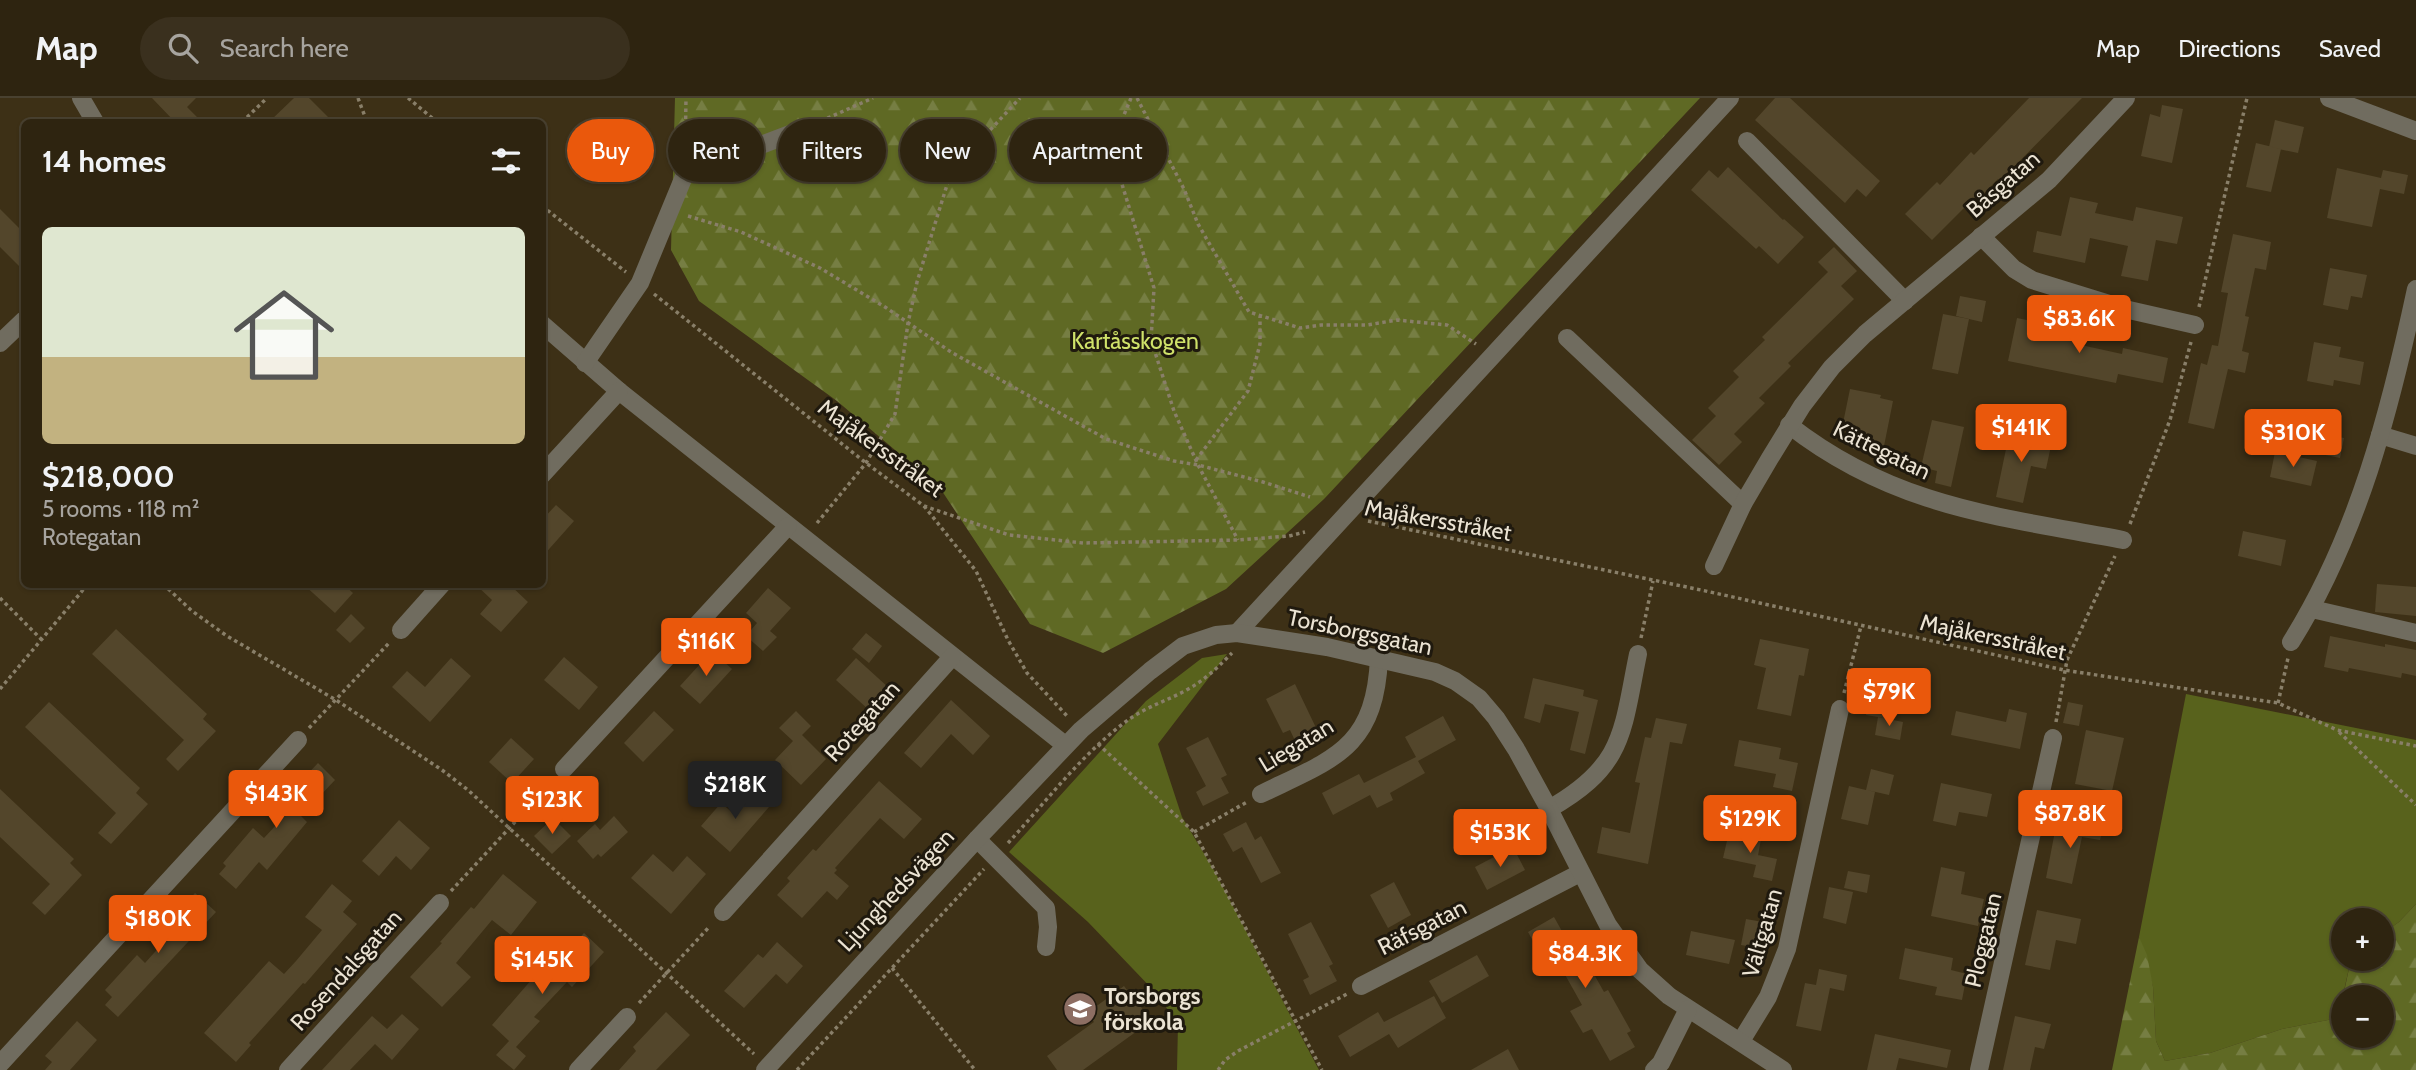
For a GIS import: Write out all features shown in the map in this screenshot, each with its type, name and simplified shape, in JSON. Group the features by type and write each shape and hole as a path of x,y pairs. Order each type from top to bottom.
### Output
{"street":[{"path":"81,98 93,119"},
{"path":"1243,634 1335,524 1730,98"},
{"name":"Båsgatan","path":"1714,566 1743,504 1789,425 1832,367 1865,334 2049,180 2126,98"},
{"path":"2329,98 2348,102 2416,131"},
{"path":"1747,142 1905,300"},
{"path":"585,363 640,283 682,182"},
{"path":"1981,236 2014,269 2032,280 2129,310 2195,325"},
{"path":"2291,642 2312,609 2350,524 2379,435 2416,292"},
{"path":"0,343 21,323"},
{"path":"546,328 619,391 1065,746"},
{"path":"1567,338 1743,504"},
{"path":"546,471 619,391"},
{"name":"Kättegatan","path":"1789,425 1842,463 1912,495 1970,511 2123,540"},
{"path":"2379,435 2416,446"},
{"path":"564,769 788,526"},
{"path":"401,630 438,588"},
{"path":"2312,609 2416,634"},
{"name":"Torsborgsgatan","path":"1065,746 1150,671 1183,646 1216,635 1243,634 1327,647 1436,672 1455,681 1479,698 1496,718 1516,748 1580,873 1625,951 1655,985 1783,1070"},
{"path":"1549,809 1580,790 1611,757 1622,733 1638,654"},
{"name":"Rotegatan","path":"723,912 952,657"},
{"name":"Liegatan","path":"1261,794 1331,758 1362,730 1374,704 1380,659"},
{"name":"Vältgatan","path":"1741,1041 1768,997 1787,948 1840,709"},
{"name":"Ploggatan","path":"1979,1070 2053,738"},
{"path":"0,1064 298,740"},
{"name":"Ljunghedsvägen","path":"767,1068 1065,746"},
{"path":"977,839 1046,908 1046,947"},
{"name":"Räfsgatan","path":"1361,986 1580,873"},
{"name":"Rosendalsgatan","path":"288,1070 440,903"},
{"path":"1654,1070 1661,1063 1688,1009"},
{"path":"578,1070 627,1017"}],"path":[{"path":"245,119 267,98"},
{"path":"358,98 367,119"},
{"path":"408,98 434,119"},
{"path":"686,98 686,119"},
{"path":"826,119 873,98"},
{"path":"804,538 866,463 895,414 908,323 917,282 951,172 1020,98"},
{"path":"1131,98 1114,139 1117,168 1154,288 1152,340 1174,411 1197,463 1238,540"},
{"path":"1137,98 1184,189 1198,224 1249,312 1300,328 1321,325 1367,326 1397,320 1447,325 1492,355"},
{"path":"2053,738 2064,670 2072,647 2142,498 2170,420 2195,325 2247,98"},
{"name":"Majåkersstråket","path":"546,209 924,506 1009,535 1083,543 1238,540 1289,536 1363,520 2064,670 2278,703 2337,730 2416,746"},
{"path":"671,212 703,219 775,246 820,268 951,352 1107,439 1174,461 1197,463 1310,497"},
{"path":"1197,463 1248,391 1260,344 1260,316"},
{"path":"924,506 976,571 1008,640 1027,673 1081,730 1194,832 1322,1070"},
{"path":"1638,654 1653,580"},
{"path":"0,688 85,588"},
{"path":"167,588 192,611 227,636 336,700 442,769 509,827 767,1068"},
{"path":"0,598 42,640"},
{"path":"1840,709 1861,626"},
{"path":"298,740 401,630"},
{"path":"797,1070 1098,745 1146,707 1189,689 1203,679 1243,634"},
{"path":"2278,703 2291,642"},
{"path":"2337,730 2416,805"},
{"path":"440,903 564,769"},
{"path":"1194,832 1261,794"},
{"path":"627,1017 665,972 723,912"},
{"path":"892,967 975,1070"},
{"path":"1218,1070 1225,1060 1238,1051 1361,986"}],"green space":[{"name":"Kartåsskogen","path":"675,98 1700,98 1324,499 1226,589 1103,653 1030,624 940,488 837,401 699,301 671,250 673,182 764,182 764,119 674,119"},
{"path":"1227,654 1158,744 1182,817 1215,872 1319,1070 1177,1070 1178,1024 1156,993 1088,922 1009,852 1146,701 1202,658"},
{"path":"2186,694 2416,740 2416,904 2394,926 2394,908 2331,908 2331,971 2348,971 2345,985 2331,985 2331,1019 2282,1029 2210,1053 2165,1061 2156,1041 2153,987 2139,937"},
{"path":"2416,904 2416,1070 2112,1070 2139,937 2147,955 2153,987 2156,1041 2165,1061 2210,1053 2282,1029 2331,1019 2331,1048 2394,1048 2394,985 2346,985 2348,971 2394,971 2394,926"}],"building":[{"path":"152,98 196,98 187,107 199,119 172,119"},
{"path":"294,98 309,98 330,119 272,119"},
{"path":"1775,98 1790,98 1880,181 1866,197 1857,189 1845,203 1755,120"},
{"path":"2029,98 2082,98 2000,181 1998,179 1967,211 1964,208 1932,240 1905,214 1937,182 1940,185 1971,152 1974,155"},
{"path":"2162,105 2183,109 2172,163 2141,156 2150,114 2160,117"},
{"path":"2275,120 2304,127 2298,153 2269,147"},
{"path":"2256,143 2281,149 2271,192 2246,187"},
{"path":"1728,167 1804,237 1778,264 1759,246 1756,249 1691,190 1709,170 1718,178"},
{"path":"2337,168 2381,178 2383,170 2408,175 2404,194 2380,189 2372,227 2327,218"},
{"path":"2070,197 2098,203 2095,213 2133,221 2136,207 2183,217 2177,244 2156,240 2148,281 2121,276 2128,246 2090,238 2085,263 2033,252 2037,231 2061,236"},
{"path":"0,209 21,230 21,268 0,247"},
{"path":"2233,234 2271,242 2266,270 2255,268 2245,316 2249,317 2242,351 2249,353 2245,373 2228,369 2214,429 2188,423 2201,363 2207,365 2212,345 2218,346 2228,293 2221,292"},
{"path":"1834,247 1857,271 1841,286 1854,299 1788,363 1791,366 1759,398 1765,403 1734,434 1742,442 1719,465 1692,440 1716,416 1708,408 1739,377 1733,371 1765,340 1762,337 1828,272 1818,262"},
{"path":"2330,268 2367,275 2362,298 2351,296 2348,310 2323,305"},
{"path":"1960,296 1986,301 1982,322 1956,316"},
{"path":"1943,314 1969,319 1958,374 1932,369"},
{"path":"2017,318 2084,332 2081,345 2122,354 2123,348 2168,358 2163,383 2118,374 2116,383 2008,361"},
{"path":"2314,342 2341,347 2339,357 2364,362 2360,385 2334,380 2333,386 2307,381"},
{"path":"1850,389 1881,395 1880,398 1893,401 1882,456 1853,449 1857,431 1842,428"},
{"path":"1932,420 1964,427 1951,487 1935,483 1937,471 1921,467"},
{"path":"2010,430 2052,441 2046,469 2031,466 2023,503 1996,497"},
{"path":"2315,432 2344,438 2340,458 2311,452"},
{"path":"2275,452 2317,461 2311,486 2270,477"},
{"path":"556,505 574,521 546,552 546,516"},
{"path":"2243,531 2286,540 2281,566 2238,556"},
{"path":"2377,584 2416,587 2416,616 2375,612"},
{"path":"307,588 347,588 353,593 335,613"},
{"path":"479,588 513,588 528,602 501,632 480,614 492,600"},
{"path":"768,588 791,608 770,631 777,637 763,651 746,636 757,623 746,613"},
{"path":"351,614 365,628 350,643 336,630"},
{"path":"116,629 207,714 203,719 216,731 178,771 166,759 184,740 92,654"},
{"path":"866,633 882,646 869,663 852,649"},
{"path":"2330,636 2416,650 2416,676 2402,673 2401,678 2349,668 2348,672 2324,667"},
{"path":"1760,639 1809,649 1804,676 1799,675 1791,716 1757,709 1766,668 1754,665"},
{"path":"712,651 732,669 700,704 680,686"},
{"path":"564,657 598,687 579,710 544,680"},
{"path":"451,658 471,676 430,722 392,687 407,671 425,687"},
{"path":"856,658 889,688 869,710 836,680"},
{"path":"1533,678 1584,690 1583,696 1598,700 1585,754 1570,750 1579,712 1545,704 1540,723 1524,718"},
{"path":"1873,680 1897,685 1890,719 1866,715"},
{"path":"1295,684 1319,734 1297,745 1290,730 1283,733 1266,699"},
{"path":"951,700 990,736 973,755 951,734 921,768 904,753"},
{"path":"49,702 140,788 136,793 148,804 111,844 98,833 116,813 25,727"},
{"path":"2068,702 2083,705 2079,726 2063,723"},
{"path":"2009,709 2027,713 2020,749 1951,735 1956,711 2006,722"},
{"path":"654,711 674,730 643,762 624,743"},
{"path":"796,711 811,726 802,735 826,759 801,785 775,760 793,741 779,728"},
{"path":"1443,716 1456,740 1418,761 1425,773 1390,793 1393,800 1377,808 1370,795 1333,815 1322,793 1359,774 1364,783 1416,757 1405,737"},
{"path":"1878,717 1903,722 1900,740 1875,735"},
{"path":"1656,718 1687,724 1682,744 1670,742 1648,864 1597,853 1602,827 1630,833 1640,783 1635,782 1645,737 1651,738"},
{"path":"2086,730 2124,738 2112,791 2075,784"},
{"path":"1208,737 1227,775 1221,778 1229,793 1203,806 1196,792 1206,786 1186,748"},
{"path":"511,738 534,759 512,783 489,762"},
{"path":"1739,740 1781,748 1779,759 1798,763 1792,791 1773,787 1776,774 1734,766"},
{"path":"318,763 335,780 301,816 307,822 267,870 259,862 236,889 219,874 226,866 223,863 253,828 264,838 292,808 283,800"},
{"path":"1871,769 1894,775 1889,795 1867,790 1875,792 1868,825 1841,819 1849,786 1866,790"},
{"path":"879,781 922,819 904,839 880,818 835,868 837,870 834,873 849,886 837,900 827,891 802,918 777,895 790,881 787,878 813,849 816,851"},
{"path":"1941,783 1992,794 1987,817 1959,812 1956,826 1933,821"},
{"path":"0,789 74,859 70,863 82,875 45,915 32,903 50,884 0,837"},
{"path":"752,792 769,807 730,852 701,826 721,803 734,814"},
{"path":"614,816 628,832 601,857 598,854 593,859 577,841 595,824 600,830"},
{"path":"553,818 571,836 552,854 534,836"},
{"path":"2080,818 2104,823 2100,840 2082,837 2072,884 2046,878 2055,831 2076,836"},
{"path":"399,820 430,848 411,870 396,856 379,876 362,861"},
{"path":"1246,822 1255,840 1261,836 1281,873 1261,883 1242,847 1233,852 1223,834"},
{"path":"1729,832 1761,839 1758,855 1777,859 1772,881 1753,877 1756,865 1723,858"},
{"path":"1513,847 1525,870 1487,890 1475,867"},
{"path":"653,854 673,872 687,856 706,874 671,914 631,878"},
{"path":"1941,867 1965,872 1961,894 1984,899 1978,926 1931,916"},
{"path":"1848,871 1870,875 1867,893 1844,888"},
{"path":"503,874 537,902 511,935 492,920 456,963 471,977 442,1007 410,977"},
{"path":"1394,882 1411,915 1388,928 1370,895"},
{"path":"332,884 352,901 343,912 357,924 249,1043 251,1045 236,1062 204,1033 269,961 284,974 296,961 322,930 305,917"},
{"path":"1829,887 1853,892 1846,924 1823,918"},
{"path":"195,893 216,912 118,1017 105,1005 112,997 105,990 137,955 145,963 171,934 164,928"},
{"path":"2037,910 2081,919 2076,944 2056,940 2050,970 2025,965"},
{"path":"1554,917 1563,933 1569,930 1604,992 1608,990 1631,1031 1627,1033 1635,1047 1610,1061 1592,1029 1583,1033 1570,1011 1582,1005 1554,955 1544,961 1528,932"},
{"path":"1746,919 1763,922 1758,948 1741,945"},
{"path":"1311,922 1333,964 1329,966 1337,981 1310,995 1303,980 1309,977 1288,934"},
{"path":"1691,931 1735,940 1729,964 1686,955"},
{"path":"584,933 604,952 572,987 567,982 534,1017 540,1021 516,1047 526,1056 514,1070 496,1055 509,1041 492,1025 546,963 552,968"},
{"path":"777,942 803,966 787,984 776,974 744,1008 724,991 758,954 763,958"},
{"path":"1905,948 1953,958 1951,970 1967,974 1962,1000 1935,995 1937,987 1899,979"},
{"path":"1477,955 1489,976 1442,1003 1429,981"},
{"path":"1819,969 1847,975 1844,991 1830,988 1821,1031 1796,1026 1805,983 1816,985"},
{"path":"1124,986 1151,1021 1083,1070 1057,1070 1047,1056 1094,1022 1087,1013"},
{"path":"1434,996 1446,1018 1398,1048 1389,1034 1350,1057 1338,1036 1378,1012 1384,1022"},
{"path":"666,1012 690,1035 656,1070 619,1070 636,1051 633,1047"},
{"path":"402,1014 419,1029 392,1060 375,1044 350,1070 322,1070 372,1016 387,1029"},
{"path":"2015,1016 2051,1024 2044,1049 2035,1047 2030,1070 2003,1070"},
{"path":"77,1021 97,1040 70,1070 45,1070 52,1062 45,1056"},
{"path":"1875,1034 1951,1050 1947,1068 1899,1058 1896,1070 1867,1070"},
{"path":"1508,1049 1519,1070 1471,1070"}],"place":[{"name":"Torsborgs förskola","path":"1080,1009"}]}
